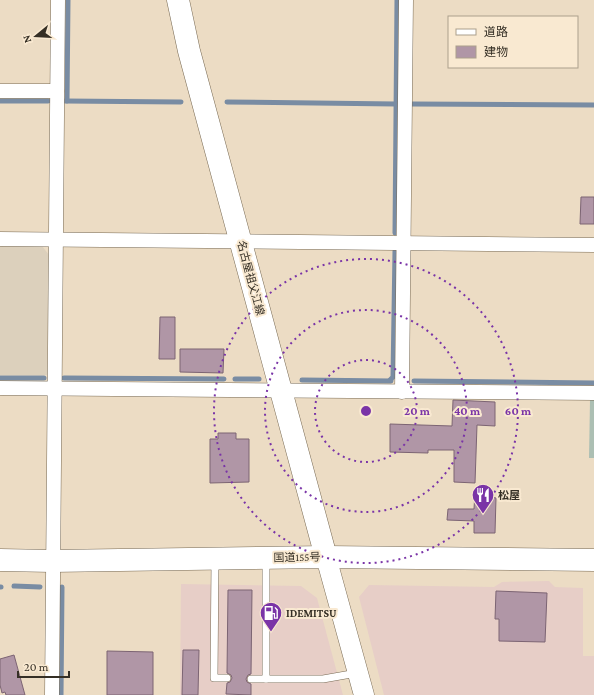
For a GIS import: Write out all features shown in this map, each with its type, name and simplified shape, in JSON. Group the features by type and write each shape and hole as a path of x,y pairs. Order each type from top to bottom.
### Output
{"main road":[{"name":"名古屋祖父江線","path":"178,0 189,51 242,242 280,391 326,557"},
{"name":"国道155号","path":"0,560 52,561 326,557 594,560"},
{"path":"326,557 364,695"}],"street":[{"path":"52,695 58,0"},
{"path":"402,392 406,0"},
{"path":"0,91 57,91"},
{"path":"0,239 594,245"},
{"path":"0,388 594,393"}],"lane":[{"path":"266,558 266,679"},
{"path":"215,559 214,678 227,678"},
{"path":"251,679 323,679 358,673"}],"shaded area":[{"path":"0,246 42,246 49,255 47,375 0,375"},
{"path":"549,581 555,587 583,588 583,656 594,656 594,695 384,695 359,597 369,585 494,587 502,582"},
{"path":"181,584 301,586 317,598 343,695 180,695"}],"green space":[{"path":"590,400 594,400 594,458 589,458"}],"building":[{"path":"581,197 594,197 594,224 580,224"},
{"path":"160,317 175,317 175,359 159,359"},
{"path":"180,349 224,349 223,373 180,372"},
{"path":"453,400 495,402 495,426 477,425 475,483 454,482 454,450 428,450 428,453 390,452 390,424 452,426"},
{"path":"218,433 236,433 236,439 249,439 249,482 210,483 210,439 218,439"},
{"name":"松屋","path":"475,492 491,492 491,497 496,498 495,533 474,533 474,521 447,520 448,509 474,509"},
{"path":"228,590 252,590 251,674 248,675 246,679 247,682 251,684 251,695 226,694 227,683 230,682 232,678 231,675 227,673"},
{"path":"496,591 547,593 545,642 499,641 499,619 495,619"},
{"path":"183,650 199,650 198,695 182,695"},
{"path":"107,651 153,652 153,695 107,695"},
{"path":"14,655 25,695 6,695 5,692 2,693 0,685 0,659"}],"waterway":[{"path":"67,101 68,0"},
{"path":"395,233 397,0"},
{"path":"0,101 48,101"},
{"path":"65,101 181,102"},
{"path":"227,102 396,104"},
{"path":"412,104 594,105"},
{"path":"390,380 393,377 395,251"},
{"path":"0,378 44,378"},
{"path":"64,378 224,379"},
{"path":"235,379 259,379"},
{"path":"302,380 391,381"},
{"path":"414,381 594,383"},
{"path":"14,586 40,587"},
{"path":"61,695 62,587"}],"place":[{"name":"松屋","path":"483,514"},
{"name":"IDEMITSU","path":"271,632"}]}
